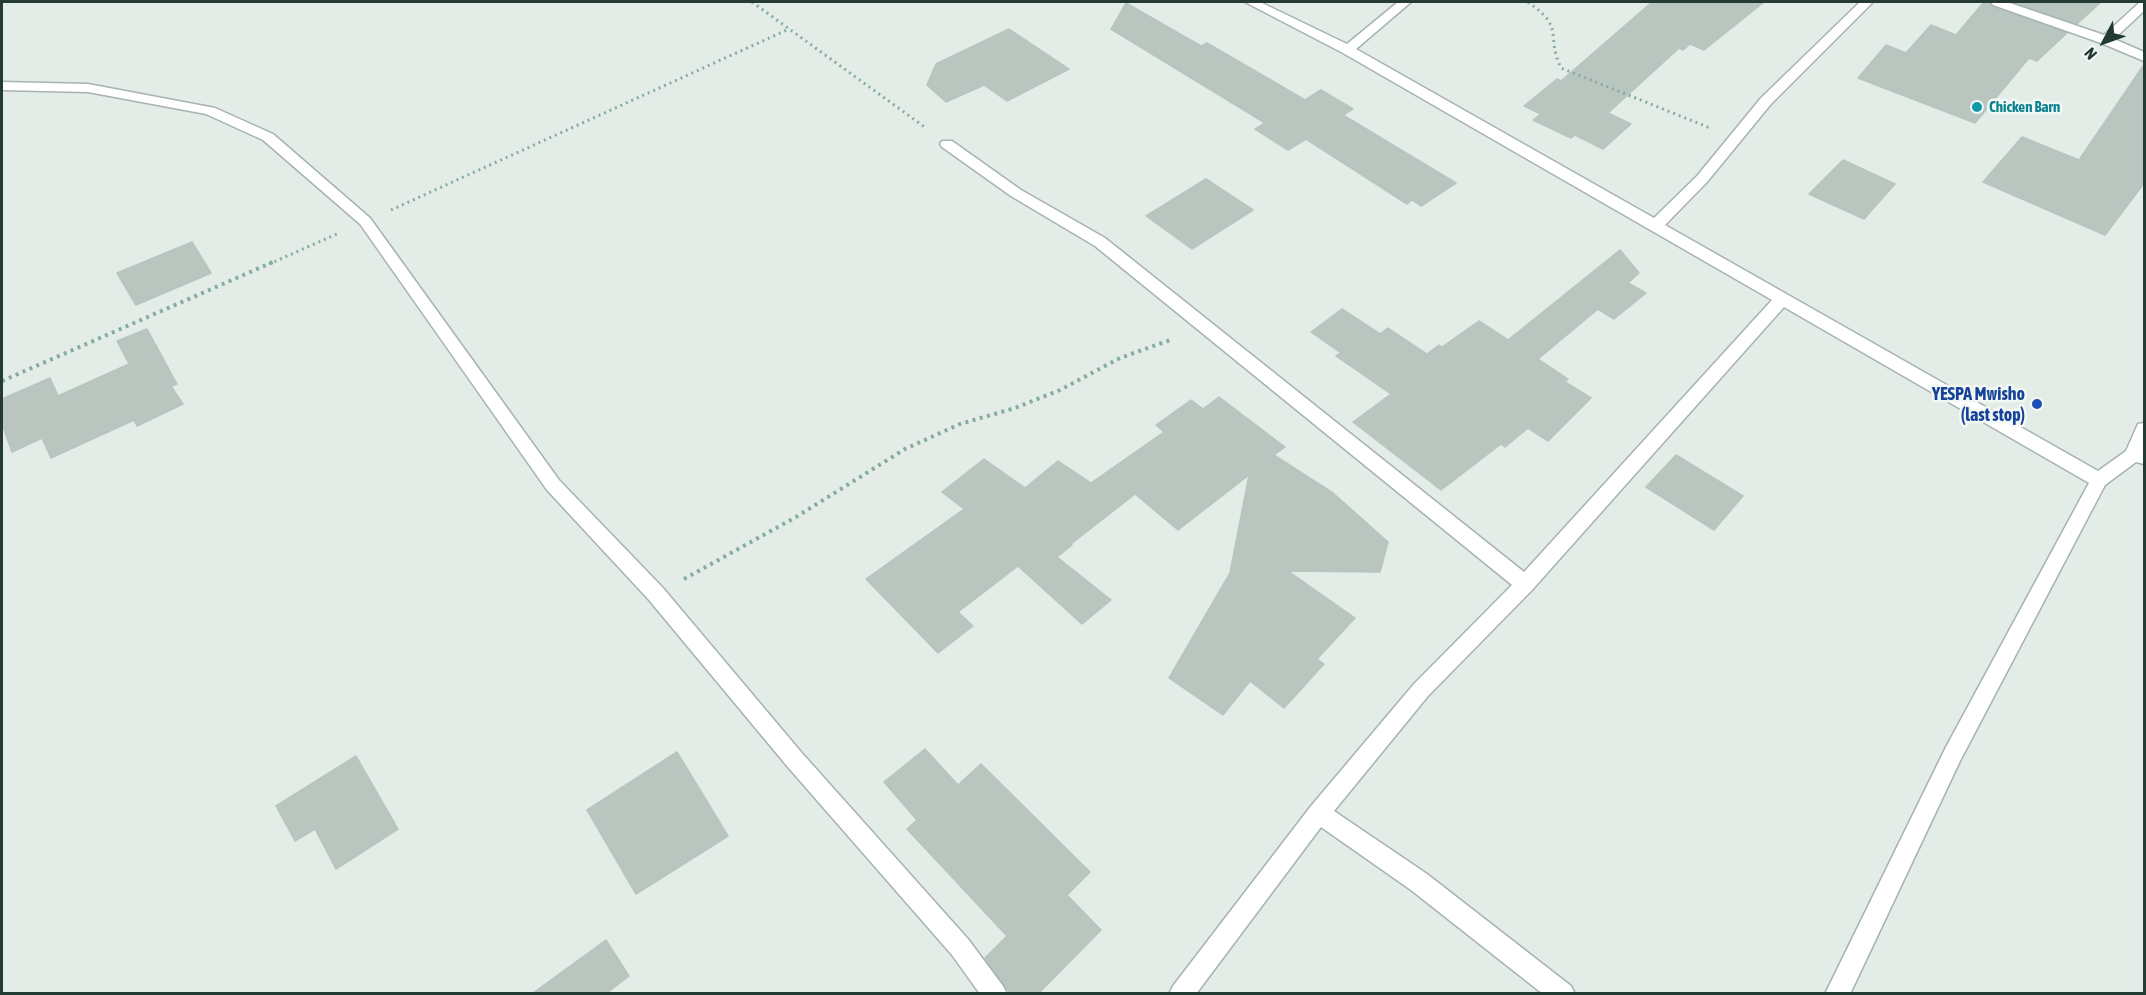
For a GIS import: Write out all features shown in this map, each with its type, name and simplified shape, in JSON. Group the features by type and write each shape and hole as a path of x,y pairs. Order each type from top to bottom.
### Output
{"street":[{"path":"1251,2 1348,50 2099,480"},
{"path":"1348,50 1405,2"},
{"path":"1654,226 1702,179 1766,101 1867,2"},
{"path":"1997,2 2106,40 2145,57"},
{"path":"2106,40 2145,5"},
{"path":"2,86 88,88 210,111 268,138 365,221 553,485 656,594 794,759 960,947 995,993"},
{"path":"947,144 1016,193 1100,242 1525,584"},
{"path":"1181,993 1319,813 1421,690 1525,584 1782,299"},
{"path":"1836,993 1953,754 2099,480 2139,456 2145,429"},
{"path":"1319,813 1419,882 1563,993"}],"path":[{"path":"752,2 947,144"},
{"path":"1528,2 1543,11 1556,28 1554,56 1561,68 1736,138"},
{"path":"2,381 365,221 789,29"},
{"path":"656,594 796,518 905,449 960,424 1015,408 1060,390 1120,358 1205,328"}],"building":[{"path":"1652,2 1764,2 1704,50 1690,44 1683,50 1679,48 1608,113 1631,124 1603,149 1575,135 1571,138 1533,120 1541,114 1524,106 1557,79 1561,81"},
{"path":"1984,2 1989,2 1992,7 2067,33 2037,61 2029,58 1975,123 1858,78 1886,45 1906,53 1931,25 1956,35"},
{"path":"2013,2 2101,2 2077,24"},
{"path":"1126,3 1201,46 1207,43 1305,100 1321,90 1353,109 1343,115 1456,183 1421,206 1412,200 1407,204 1306,139 1288,150 1255,129 1265,123 1111,29"},
{"path":"1009,29 1069,69 1007,101 984,85 946,102 927,85 936,64"},
{"path":"2145,63 2145,182 2105,235 1983,182 2022,137 2079,160"},
{"path":"1843,160 1895,184 1864,219 1809,194"},
{"path":"1206,179 1253,210 1192,249 1146,216"},
{"path":"192,242 211,273 136,305 117,273"},
{"path":"1620,250 1639,273 1628,283 1646,293 1614,319 1598,309 1538,359 1568,379 1565,382 1591,398 1548,441 1528,428 1505,447 1501,444 1441,490 1353,422 1391,394 1336,356 1341,353 1311,332 1342,309 1380,334 1388,328 1427,354 1439,345 1442,347 1479,321 1508,340"},
{"path":"147,329 177,384 171,386 183,404 137,426 134,420 51,458 42,438 12,452 2,424 2,399 50,378 58,396 129,364 117,341"},
{"path":"1219,397 1285,447 1274,455 1333,493 1388,542 1380,572 1288,571 1355,618 1317,659 1324,664 1284,708 1250,681 1223,715 1169,678 1230,573 1249,475 1178,530 1135,494 1071,544 1057,557 1111,600 1082,624 1018,566 958,612 973,626 938,653 866,579 964,509 942,492 984,459 1025,488 1058,461 1091,483 1164,432 1156,425 1191,400 1203,409"},
{"path":"1676,455 1743,496 1714,530 1646,487"},
{"path":"925,749 958,785 981,764 1090,872 1067,895 1101,930 1039,993 1011,993 1007,989 985,958 1007,936 907,829 917,820 884,782"},
{"path":"677,752 728,836 636,894 587,810"},
{"path":"356,756 398,829 336,869 315,829 295,841 276,806"},
{"path":"606,940 629,976 607,993 533,993"}],"place":[{"name":"Chicken Barn","path":"1977,107"},
{"name":"YESPA Mwisho (last stop)","path":"2037,404"}]}
